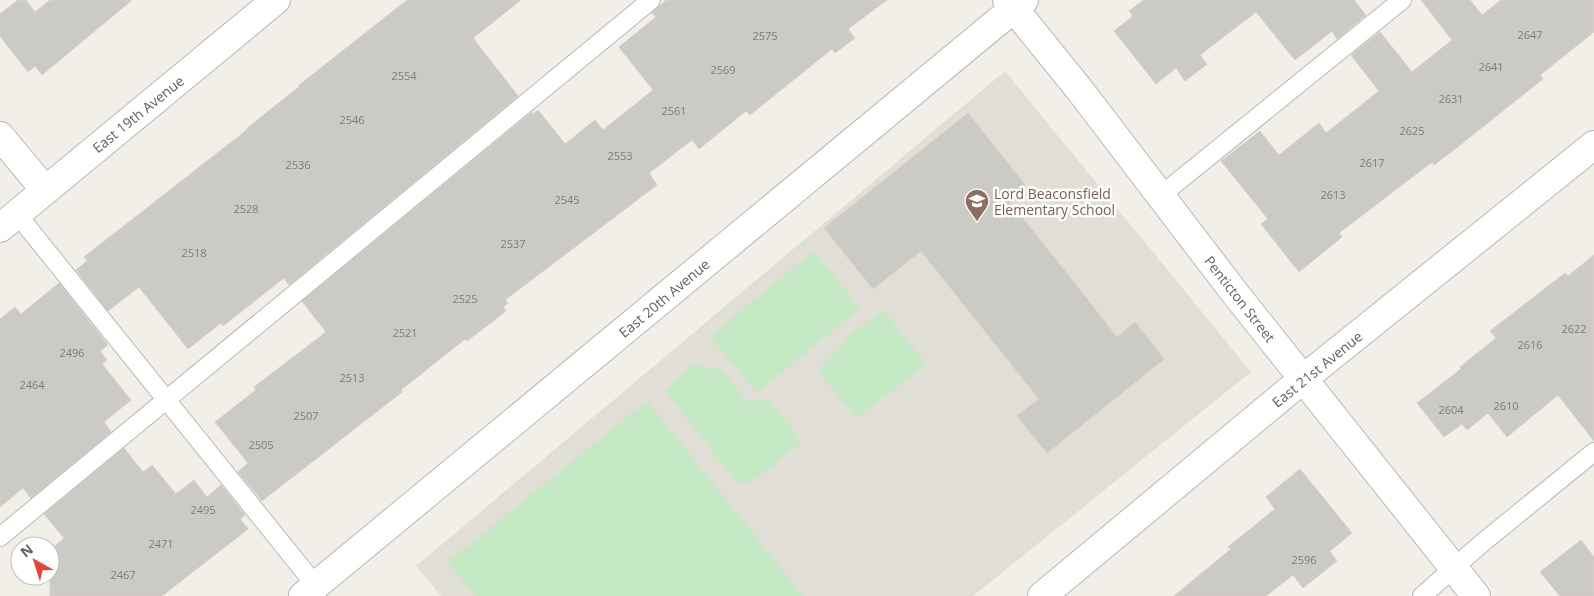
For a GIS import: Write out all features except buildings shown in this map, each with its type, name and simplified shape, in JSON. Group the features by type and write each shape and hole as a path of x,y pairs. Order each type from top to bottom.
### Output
{"street":[{"name":"East 19th Avenue","path":"8,221 276,0"},
{"name":"Penticton Street","path":"1015,3 1234,292 1476,596"},
{"name":"East 20th Avenue","path":"310,591 1015,3"},
{"path":"0,136 45,190"},
{"name":"East 21st Avenue","path":"1042,596 1304,379 1594,146"}],"lane":[{"path":"0,537 651,0"},
{"path":"1160,196 1402,0"},
{"path":"8,221 165,400 310,591"},
{"path":"1422,596 1594,452"}],"shaded area":[{"name":"Lord Beaconsfield Elementary School","path":"1005,71 1251,372 973,596 441,596 416,566"}],"green space":[{"path":"814,251 860,308 757,393 710,336"},
{"path":"883,310 927,365 856,418 818,371 853,333"},
{"path":"693,365 722,370 746,401 769,400 802,442 751,482 735,481 665,390"},
{"path":"647,401 803,596 475,596 448,562"}],"place":[{"name":"Lord Beaconsfield Elementary School","path":"977,222"}]}
